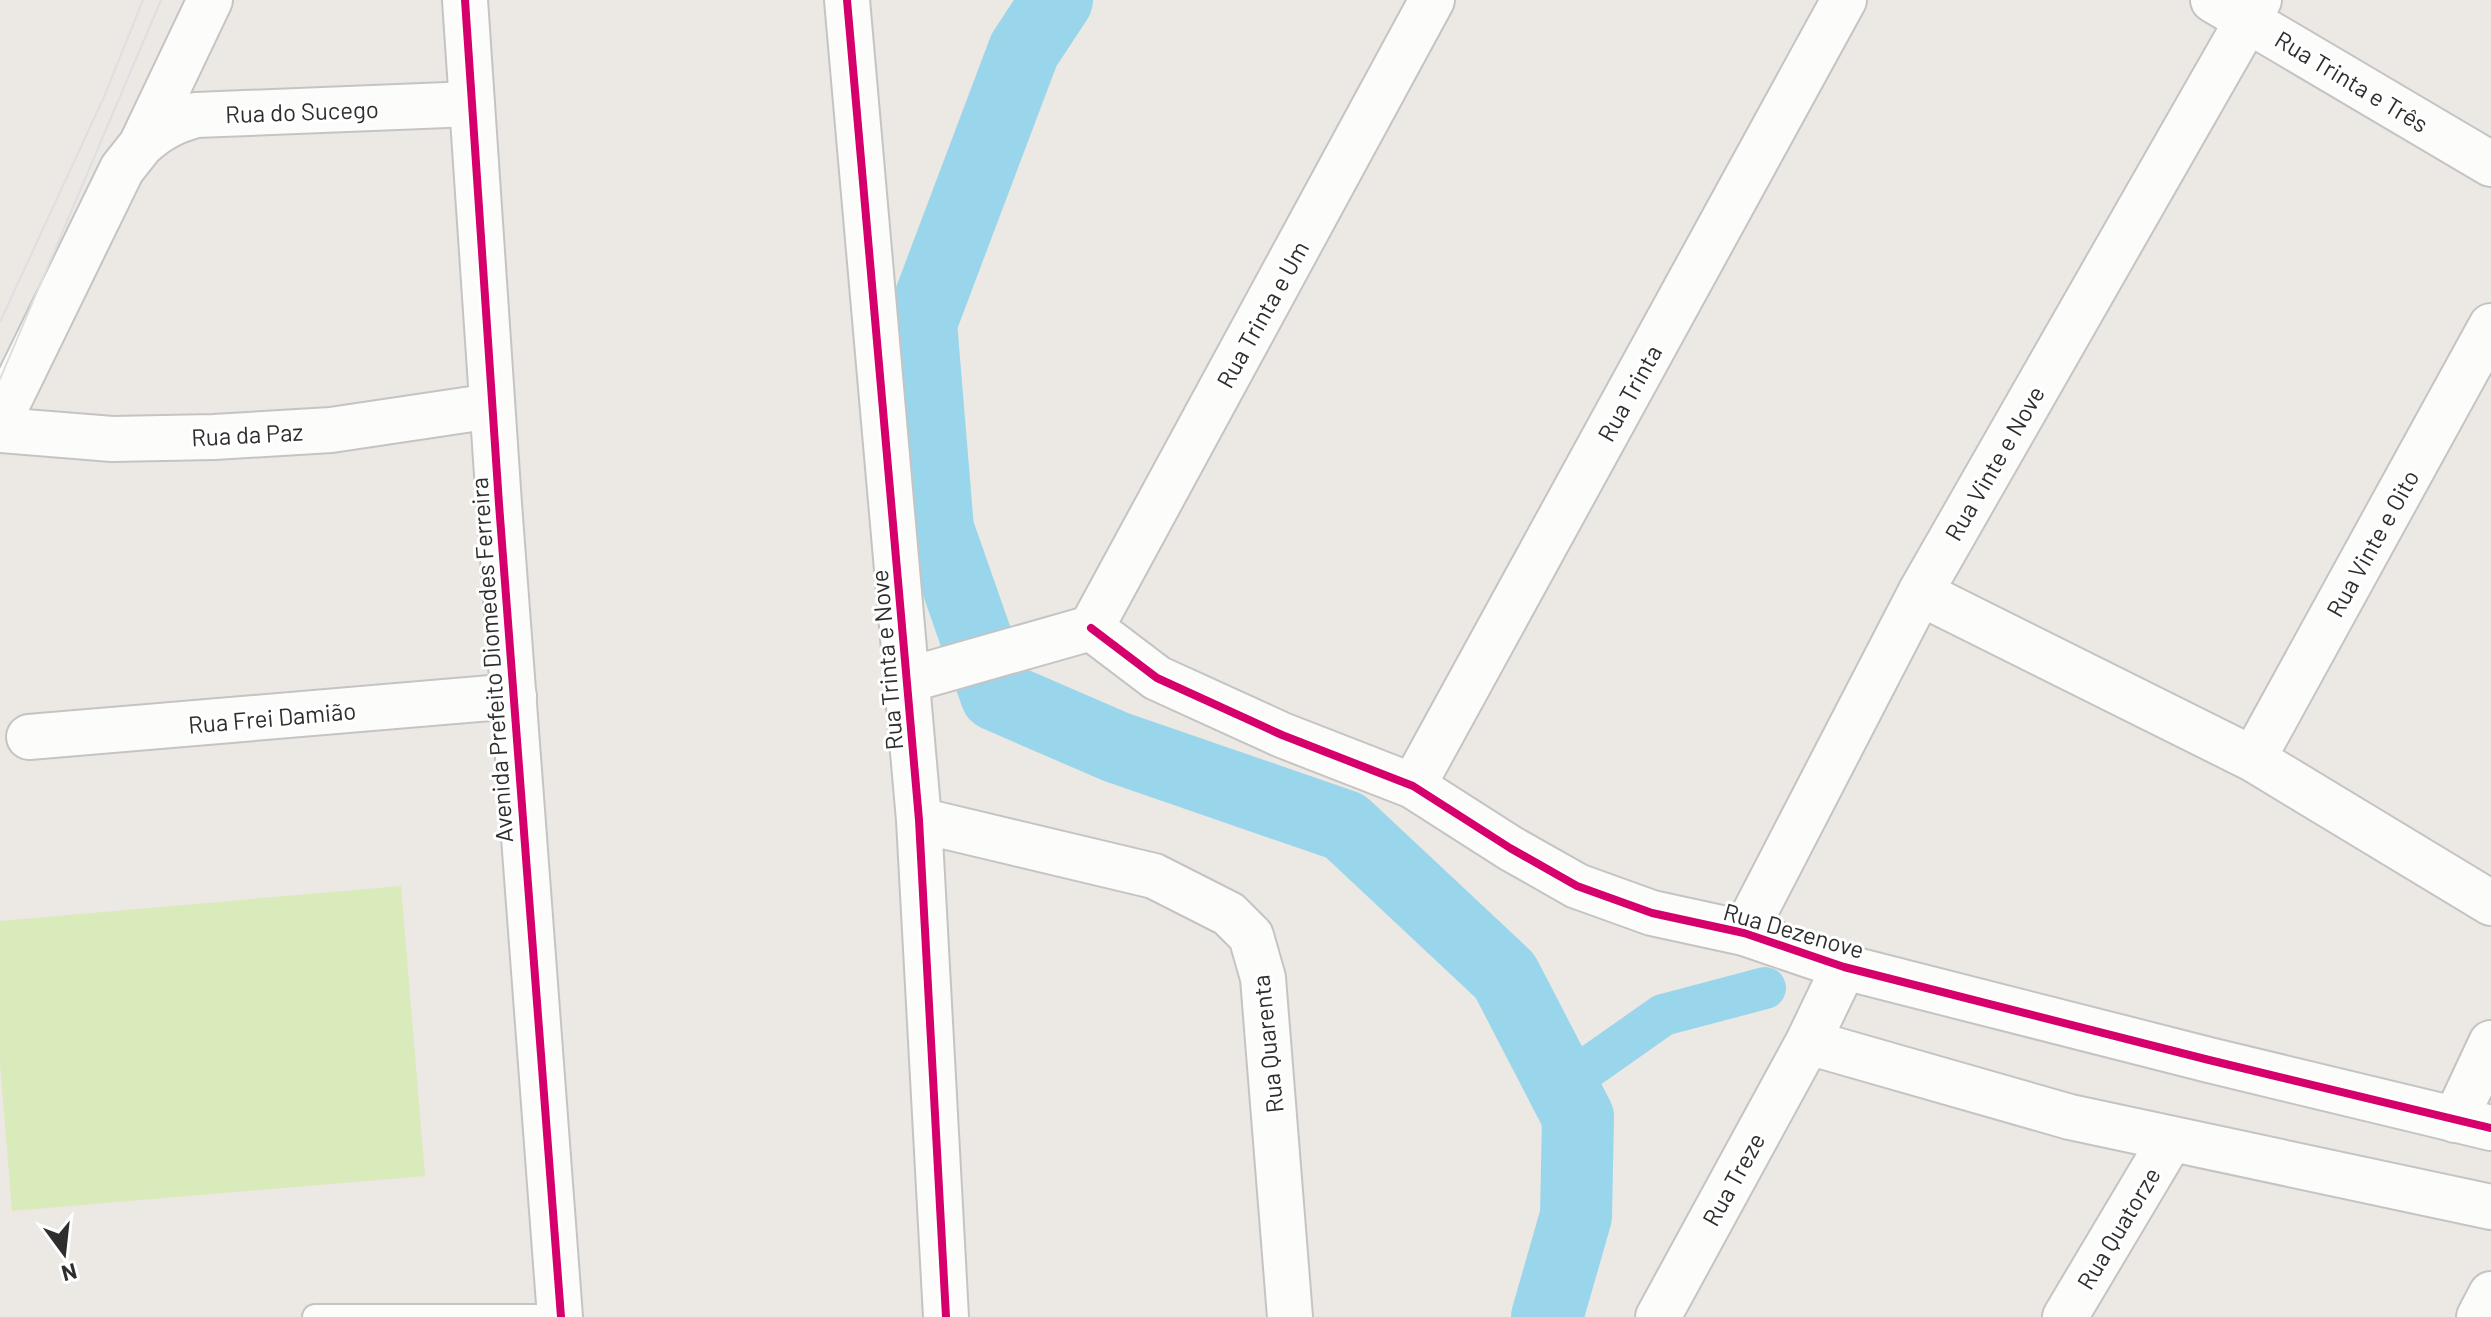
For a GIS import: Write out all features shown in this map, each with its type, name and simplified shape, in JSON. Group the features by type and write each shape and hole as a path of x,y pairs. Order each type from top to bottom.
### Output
{"street":[{"path":"0,419 122,169 141,145 210,0"},
{"name":"Avenida Prefeito Diomedes Ferreira","path":"465,0 560,1317"},
{"name":"Rua Trinta e Nove","path":"847,0 919,820 946,1317"},
{"name":"Rua Trinta e Um","path":"1091,628 1432,0"},
{"name":"Rua Trinta","path":"1413,786 1844,0"},
{"name":"Rua Trinta e Três","path":"2240,7 2491,164"},
{"name":"Rua Vinte e Nove","path":"1744,933 1920,593 2240,7"},
{"name":"Rua do Sucego","path":"141,145 174,121 196,115 472,104"},
{"name":"Rua Vinte e Oito","path":"2253,759 2491,326"},
{"name":"Rua da Paz","path":"0,430 112,439 214,437 331,430 492,406"},
{"path":"1920,593 2253,759 2491,903"},
{"path":"908,680 1091,628"},
{"name":"Rua Dezenove","path":"1091,628 1157,678 1282,735 1413,786 1510,848 1577,886 1652,913 1744,933 1844,967 2473,1124"},
{"name":"Rua Frei Damião","path":"29,737 514,696"},
{"name":"Rua Quarenta","path":"919,820 1154,876 1229,914 1251,936 1263,978 1290,1317"},
{"name":"Rua Treze","path":"1658,1317 1808,1042 1844,967"},
{"path":"1808,1042 2070,1117 2491,1207"},
{"path":"2473,1124 2491,1043"},
{"name":"Rua Quatorze","path":"2065,1317 2171,1139"},
{"path":"2479,1317 2491,1294"}],"lane":[{"path":"315,1317 560,1317"}],"green space":[{"path":"401,886 425,1176 12,1211 0,1063 0,921"}],"waterway":[{"path":"1057,0 1024,50 921,323 938,529 996,695 1116,747 1345,826 1505,976 1578,1117 1576,1216 1547,1317"},
{"path":"1562,1086 1663,1015 1765,988"}],"tram line":[{"path":"0,322 104,97 143,0"},
{"path":"0,379 161,0"}],"cycle path":[{"path":"465,0 499,504 561,1317"},
{"path":"847,0 919,820 946,1317"},
{"path":"1091,628 1157,678 1282,735 1413,786 1510,848 1577,886 1652,913 1744,933 1844,967 2491,1128"}]}
